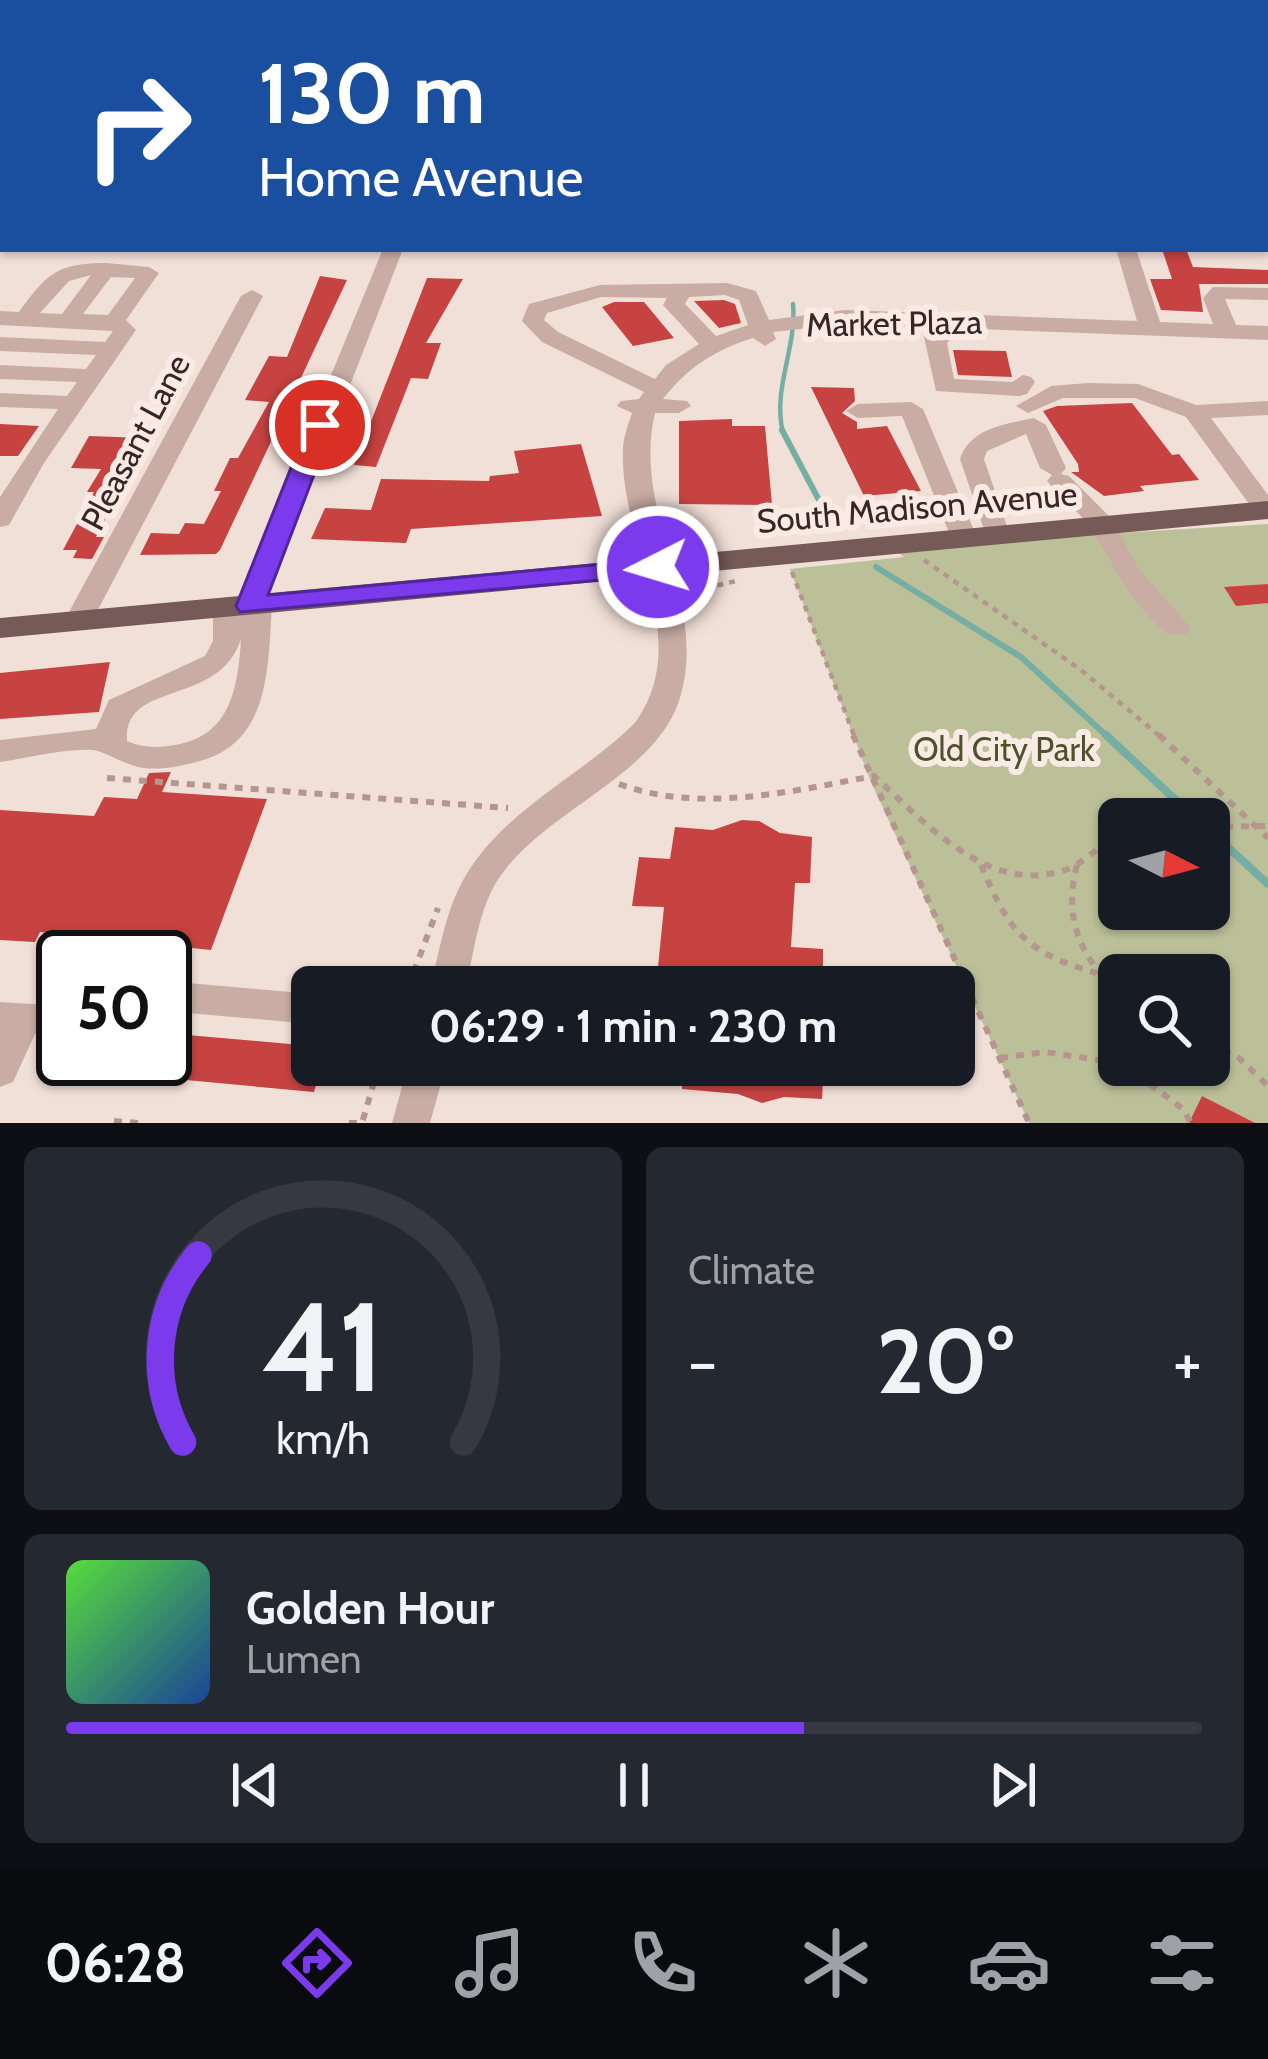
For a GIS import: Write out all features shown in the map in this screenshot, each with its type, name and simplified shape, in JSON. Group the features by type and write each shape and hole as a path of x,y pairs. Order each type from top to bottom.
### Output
{"main road":[{"name":"South Madison Avenue","path":"0,628 1267,510"}],"street":[{"path":"110,738 127,701 152,688 198,679 211,670 227,643 392,252"},
{"path":"1127,252 1150,327"},
{"path":"25,319 54,279 79,268 149,273 114,322"},
{"path":"68,320 106,269"},
{"path":"453,966 466,916 485,872 531,822 650,724 668,694 673,674 671,629 631,437 653,404 550,337 533,321 536,310 601,291 727,289 748,296 771,331"},
{"path":"682,292 674,304 713,346"},
{"path":"1226,331 1214,298 1221,292 1268,294"},
{"name":"Pleasant Lane","path":"78,621 252,296"},
{"path":"0,318 114,322 124,330 32,463 0,519"},
{"name":"Market Plaza","path":"653,404 683,362 713,346 824,318 939,319 1014,332 1150,327 1265,337"},
{"path":"939,319 942,338 934,338 944,386 1019,388 1056,474 1103,526 1125,570 1153,606 1177,628"},
{"path":"1191,345 1265,337"},
{"path":"0,344 112,349"},
{"path":"0,372 94,376"},
{"path":"998,538 971,459 976,446 1028,404 1059,391 1138,392 1194,412 1268,408"},
{"path":"0,400 76,404"},
{"path":"858,411 910,409 965,541"},
{"path":"1194,412 1267,510"},
{"path":"110,738 121,753 154,758 194,753 229,733 241,719 253,689 245,606"},
{"path":"0,751 110,738"},
{"path":"192,998 291,1007"},
{"path":"0,1071 11,1018"},
{"path":"411,1123 421,1086"}],"path":[{"path":"786,537 869,777 1029,1123"},
{"path":"912,545 928,565 1095,682 1268,838"},
{"path":"694,591 740,580"},
{"path":"625,588 634,594 649,645"},
{"path":"597,770 657,800 874,776 981,865 1006,924 1025,944 1055,961 1096,974"},
{"path":"107,778 514,808"},
{"path":"1230,827 1268,826"},
{"path":"981,865 1040,876 1077,865 1098,846"},
{"path":"1077,865 1069,890 1069,914 1077,947 1096,974"},
{"path":"998,1059 1045,1052 1098,1060"},
{"path":"1230,1053 1268,1086"},
{"path":"350,1123 362,1123 373,1086"},
{"path":"1151,1086 1183,1109 1191,1123"},
{"path":"115,1121 138,1123"}],"green space":[{"name":"Old City Park","path":"1268,524 1268,1123 1029,1123 975,1006 975,966 956,966 871,782 790,569 904,557 891,547"}],"building":[{"path":"1163,252 1187,252 1193,267 1268,270 1268,284 1199,284 1203,312 1161,310 1150,279 1172,279"},
{"path":"320,276 347,280 220,550 216,554 140,555 151,533 179,534 185,523 204,524 221,491 214,491 230,458 238,458 269,402 245,400 269,356 287,357"},
{"path":"427,278 463,279 426,343 441,343 428,379 411,378 376,467 354,465"},
{"path":"694,301 735,304 741,323 719,328"},
{"path":"644,302 674,338 633,346 602,307"},
{"path":"953,350 1006,351 1012,377 958,375"},
{"path":"811,387 854,388 855,401 842,413 857,422 857,429 887,426 921,491 864,496"},
{"path":"1132,403 1172,455 1179,454 1199,480 1140,486 1144,491 1104,496 1071,472 1079,472 1078,464 1043,411 1057,406"},
{"path":"732,419 732,426 765,426 772,505 679,504 679,421"},
{"path":"0,424 39,426 18,456 0,456"},
{"path":"89,436 145,438 106,504 113,504 96,537 104,537 92,559 73,558 77,550 63,550 101,469 71,468"},
{"path":"581,444 602,516 411,529 406,543 311,539 325,508 371,510 381,479 489,481 490,476 519,473 514,451"},
{"path":"1268,584 1268,603 1236,606 1224,587"},
{"path":"110,662 99,712 0,719 0,673"},
{"path":"171,772 162,792 267,799 211,950 192,948 192,930 36,930 35,942 0,940 0,810 94,816 104,797 137,799 149,773"},
{"path":"742,820 759,821 780,833 812,837 810,883 795,883 791,947 823,949 823,966 658,966 664,907 632,906 639,857 670,859 675,827 713,830"},
{"path":"192,1035 291,1044 291,1086 316,1086 314,1092 192,1081"},
{"path":"823,1086 822,1099 784,1097 762,1103 738,1094 682,1089"},
{"path":"1202,1096 1255,1123 1189,1123"}],"waterway":[{"path":"783,431 780,400 793,304"},
{"path":"783,431 831,523"},
{"path":"876,567 1021,657 1109,738"},
{"path":"1106,735 1174,798"},
{"path":"1230,849 1268,884"}],"route":[{"path":"320,425 250,606 658,567"}]}
